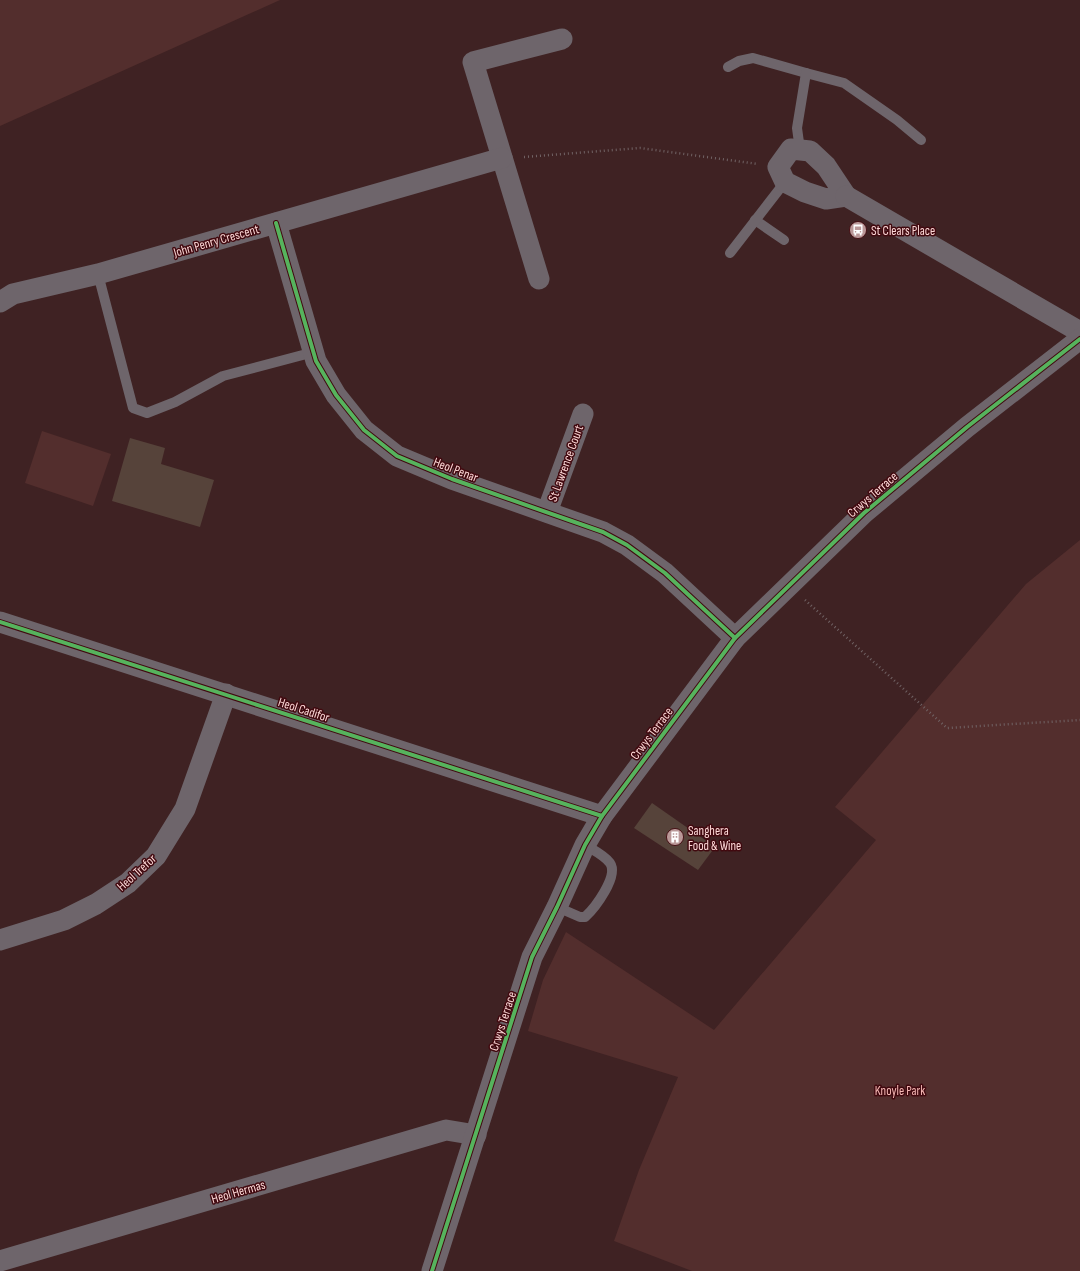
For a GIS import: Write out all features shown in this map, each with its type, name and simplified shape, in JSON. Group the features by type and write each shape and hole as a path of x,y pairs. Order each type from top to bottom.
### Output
{"street":[{"path":"540,279 473,62 562,39"},
{"path":"846,196 826,199 805,192 782,174 790,149 810,151 826,166 846,196 1080,332"},
{"name":"John Penry Crescent","path":"0,302 13,294 98,274 502,158"},
{"name":"Heol Penar","path":"276,224 316,361 336,395 364,430 397,456 452,479 603,532 627,545 665,573 735,638"},
{"name":"Crwys Terrace","path":"432,1271 532,957 557,907 585,845 602,816 735,638 788,585 864,513 967,427 1080,339"},
{"name":"St Lawrence Court","path":"547,512 583,414"},
{"name":"Heol Cadifor","path":"0,622 602,816"},
{"name":"Heol Trefor","path":"0,940 64,920 96,904 128,883 156,856 185,809 226,694"},
{"name":"Heol Hermas","path":"0,1261 446,1130 476,1135"}],"lane":[{"path":"728,67 739,61 753,58 844,83 897,120 921,140"},
{"path":"800,150 797,128 806,73"},
{"path":"730,253 755,220 782,174"},
{"path":"755,220 784,240"},
{"path":"98,274 133,408 147,412 175,402 223,376 314,352"},
{"path":"557,907 580,917 585,917 591,912 610,882 613,873 611,864 603,856 585,845"}],"path":[{"path":"502,158 640,148 782,174"},
{"path":"788,585 947,728 1080,720"}],"green space":[{"path":"0,0 280,0 0,126"},
{"path":"42,431 111,454 93,506 25,483"},
{"name":"Knoyle Park","path":"1080,540 1080,1271 692,1271 614,1241 639,1170 678,1077 528,1031 543,980 566,932 714,1030 876,840 835,807 1026,584"}],"building":[{"path":"130,438 165,448 161,464 214,480 200,527 112,501"},
{"name":"Sanghera Food & Wine","path":"652,803 715,847 698,870 634,828"}],"cycle path":[{"path":"276,223 316,361 336,395 364,430 397,456 452,479 603,532 627,545 665,573 735,638"},
{"path":"432,1271 532,957 557,907 585,845 602,816 735,638 864,513 967,427 1080,339"},
{"path":"0,622 602,816"}],"place":[{"name":"St Clears Place","path":"858,230"},
{"name":"Sanghera Food & Wine","path":"675,837"}]}
